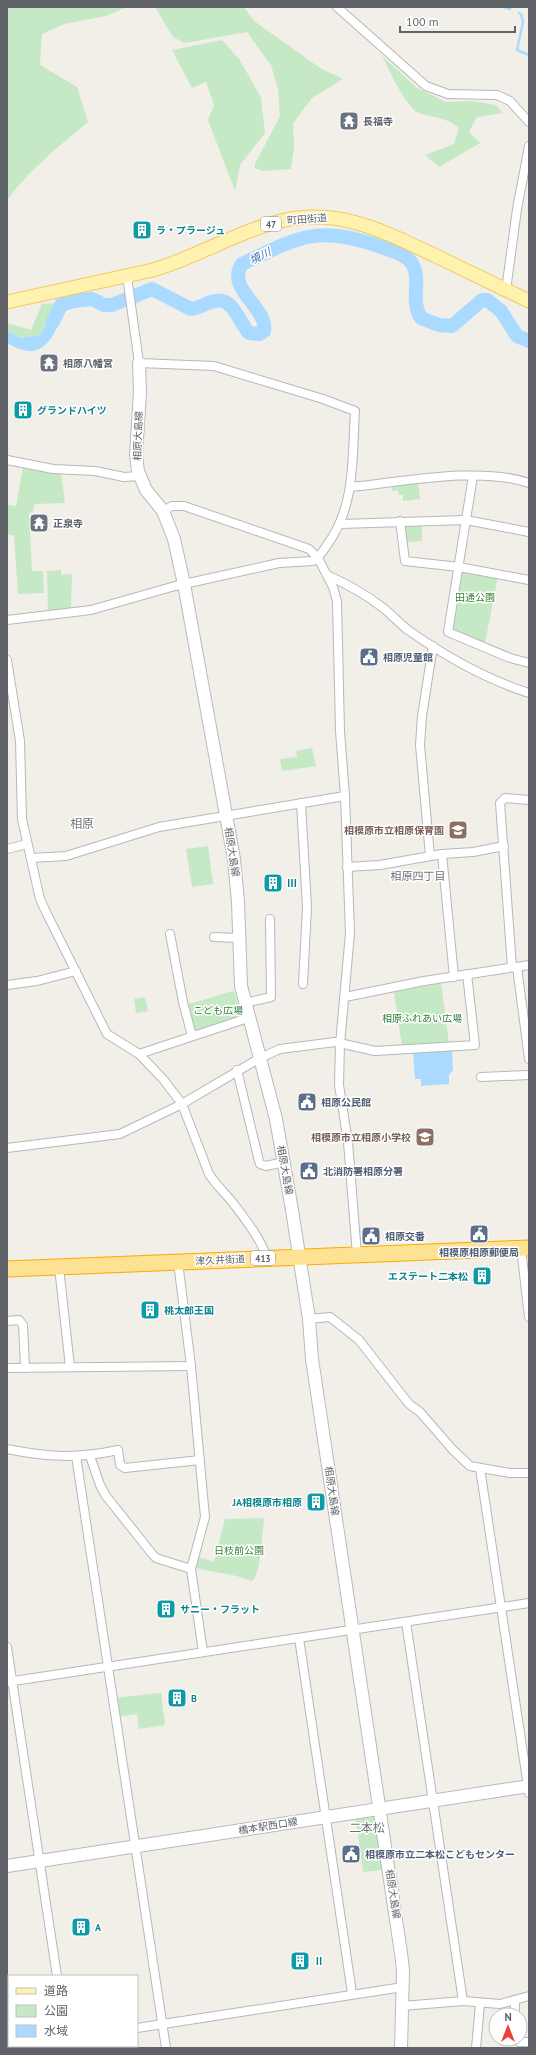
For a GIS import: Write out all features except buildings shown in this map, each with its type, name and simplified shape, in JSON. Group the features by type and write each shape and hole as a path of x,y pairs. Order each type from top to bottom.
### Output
{"highway":[{"name":"津久井街道","path":"7,1269 525,1248"}],"main road":[{"name":"町田街道","path":"7,302 127,276 176,262 265,226 295,218 327,217 345,219 383,231 529,301"}],"street":[{"path":"337,7 426,86 448,94 497,95 510,101 529,122"},
{"path":"506,290 517,209 529,146"},
{"name":"相原大島線","path":"127,276 138,363 140,392 136,462 146,490 163,511 172,533 184,584 237,886 240,976 244,1003 276,1119 300,1257 312,1359 401,1953 403,1987 401,2048"},
{"path":"7,620 91,610 184,584 279,563 313,561 318,558 341,524 351,487 355,411 323,399 214,366 138,363"},
{"path":"7,460 53,469 95,471 124,477 140,476"},
{"path":"351,487 473,476 510,477 529,482"},
{"path":"473,476 448,629 449,633 510,658 529,663"},
{"path":"163,511 172,506 184,506 305,547 313,551 333,586 336,601 340,731 345,796 350,933 340,1044 339,1086 348,1142 358,1255"},
{"path":"341,524 466,520 529,532"},
{"path":"400,522 405,561 459,567 529,580"},
{"path":"327,575 356,589 371,599 406,628 433,646 488,678 529,692"},
{"path":"430,856 420,745 422,716 433,646"},
{"path":"7,660 9,690 20,741 21,805 27,844 40,899 107,1034 139,1054 163,1079 182,1104 209,1174 215,1184 234,1204 264,1250 267,1258"},
{"path":"31,858 66,856 159,827 345,796"},
{"path":"529,800 511,798 501,801 514,967 529,1059"},
{"path":"301,803 307,907 303,984"},
{"path":"7,849 27,844"},
{"path":"347,867 380,865 442,854 473,852 504,846"},
{"path":"442,854 454,977"},
{"path":"244,1003 270,997 270,919"},
{"path":"170,934 183,1002 192,1036"},
{"path":"214,937 238,938"},
{"path":"345,996 467,974 529,965"},
{"path":"7,986 37,981 76,971"},
{"path":"7,1148 120,1134 182,1104 237,1070 280,1049 326,1042 375,1051 475,1045 467,974"},
{"path":"139,1054 248,1018"},
{"path":"237,1070 260,1164 266,1166 284,1162"},
{"path":"481,1077 529,1074"},
{"path":"525,1248 529,1317"},
{"path":"178,1262 191,1366 205,1517 192,1569 203,1652"},
{"path":"59,1267 70,1367"},
{"path":"308,1319 330,1317 352,1334 409,1404 420,1412 453,1450 470,1466 510,1473 529,1473"},
{"path":"7,1321 19,1320 23,1325 25,1368"},
{"path":"7,1368 191,1366"},
{"path":"7,1449 45,1456 90,1456 118,1450 120,1465 124,1468 200,1460"},
{"path":"76,1456 166,2048"},
{"path":"90,1456 100,1485 106,1496 156,1558 192,1569"},
{"path":"480,1468 529,1788"},
{"path":"10,1682 529,1603"},
{"path":"406,1622 463,2001"},
{"path":"298,1638 352,1993"},
{"path":"7,1647 10,1682 57,1975"},
{"name":"橋本駅西口線","path":"7,1866 433,1800 529,1788"},
{"path":"138,2028 352,1993 403,1987"},
{"path":"402,2006 463,2001 480,2004 500,2004 529,1996"},
{"path":"515,2000 515,2007"},
{"path":"476,2048 480,2004"}],"green space":[{"path":"7,7 127,7 106,16 64,24 42,34 40,65 77,87 88,122 35,168 7,200"},
{"path":"155,7 244,7 254,21 320,68 343,79 312,98 293,123 294,146 291,169 263,171 255,168 255,164 280,116 278,89 271,65 247,32 185,43 173,37"},
{"path":"222,40 240,60 261,98 265,133 240,165 235,191 208,120 214,105 206,82 192,88 172,50"},
{"path":"382,56 417,88 446,102 472,101 495,105 503,113 477,117 469,132 480,143 439,167 425,155 454,144 459,128 454,124 440,118 419,113 414,110 403,96"},
{"path":"58,303 40,335 21,338 7,331 7,323 31,330 42,304"},
{"path":"23,467 61,472 65,503 34,504 33,512 29,513 32,571 43,571 44,593 18,594 14,535 7,535 7,505 16,506"},
{"path":"418,483 420,499 403,501 403,495 399,495 398,491 392,491 392,486"},
{"path":"406,525 422,525 422,541 405,542 404,527"},
{"path":"61,570 61,575 72,574 71,608 69,610 48,612 47,571"},
{"name":"田通公園","path":"459,570 498,576 485,643 450,630"},
{"path":"312,748 316,766 282,771 280,759 297,757 296,751"},
{"path":"208,846 213,884 192,887 186,849"},
{"name":"相原ふれあい広場","path":"441,983 449,1043 402,1046 394,992"},
{"name":"こども広場","path":"233,991 235,993 240,1015 239,1019 198,1031 194,1029 188,1007 189,1004"},
{"path":"145,997 148,1011 136,1013 134,999"},
{"name":"日枝前公園","path":"263,1518 259,1565 254,1580 251,1581 237,1576 196,1568 198,1557 214,1562 225,1519"},
{"path":"161,1693 165,1725 139,1729 137,1714 116,1717 113,1698"},
{"path":"375,1817 383,1870 363,1872 356,1819"}],"water":[{"path":"58,303 66,308 46,345 30,351 20,349 7,343 7,331 21,338 40,335"},
{"path":"452,1049 453,1070 449,1075 449,1084 421,1086 421,1079 415,1079 413,1052"}],"waterway":[{"path":"504,7 510,9"},
{"path":"519,13 521,14 523,22 517,50 529,55"},
{"name":"境川","path":"53,322 61,305 73,301 92,299 104,305 112,305 152,289 191,309 215,301 226,303 235,311 249,333 260,334 264,331 264,322 239,282 238,273 242,264 294,241 324,235 341,236 359,240 405,256 411,262 416,275 416,303 421,318 439,325 452,326 482,300 487,300 501,311 517,336 529,341"}],"place":[{"name":"長福寺","path":"349,121"},
{"name":"ラ・プラージュ","path":"142,230"},
{"name":"相原八幡宮","path":"49,363"},
{"name":"グランドハイツ","path":"23,410"},
{"name":"正泉寺","path":"39,523"},
{"name":"相原児童館","path":"369,657"},
{"name":"相模原市立相原保育園","path":"458,830"},
{"name":"Ⅲ","path":"273,883"},
{"name":"相原公民館","path":"307,1102"},
{"name":"相模原市立相原小学校","path":"425,1137"},
{"name":"北消防署相原分署","path":"309,1171"},
{"name":"相模原相原郵便局","path":"479,1234"},
{"name":"相原交番","path":"371,1236"},
{"name":"エステート二本松","path":"482,1276"},
{"name":"桃太郎王国","path":"150,1310"},
{"name":"JA相模原市相原","path":"316,1502"},
{"name":"サニー・フラット","path":"166,1609"},
{"name":"B","path":"177,1698"},
{"name":"相模原市立二本松こどもセンター","path":"351,1854"},
{"name":"A","path":"81,1927"},
{"name":"Ⅱ","path":"300,1961"}],"district":[{"name":"相原","path":"82,823"},
{"name":"相原四丁目","path":"418,876"},
{"name":"二本松","path":"367,1827"}]}
